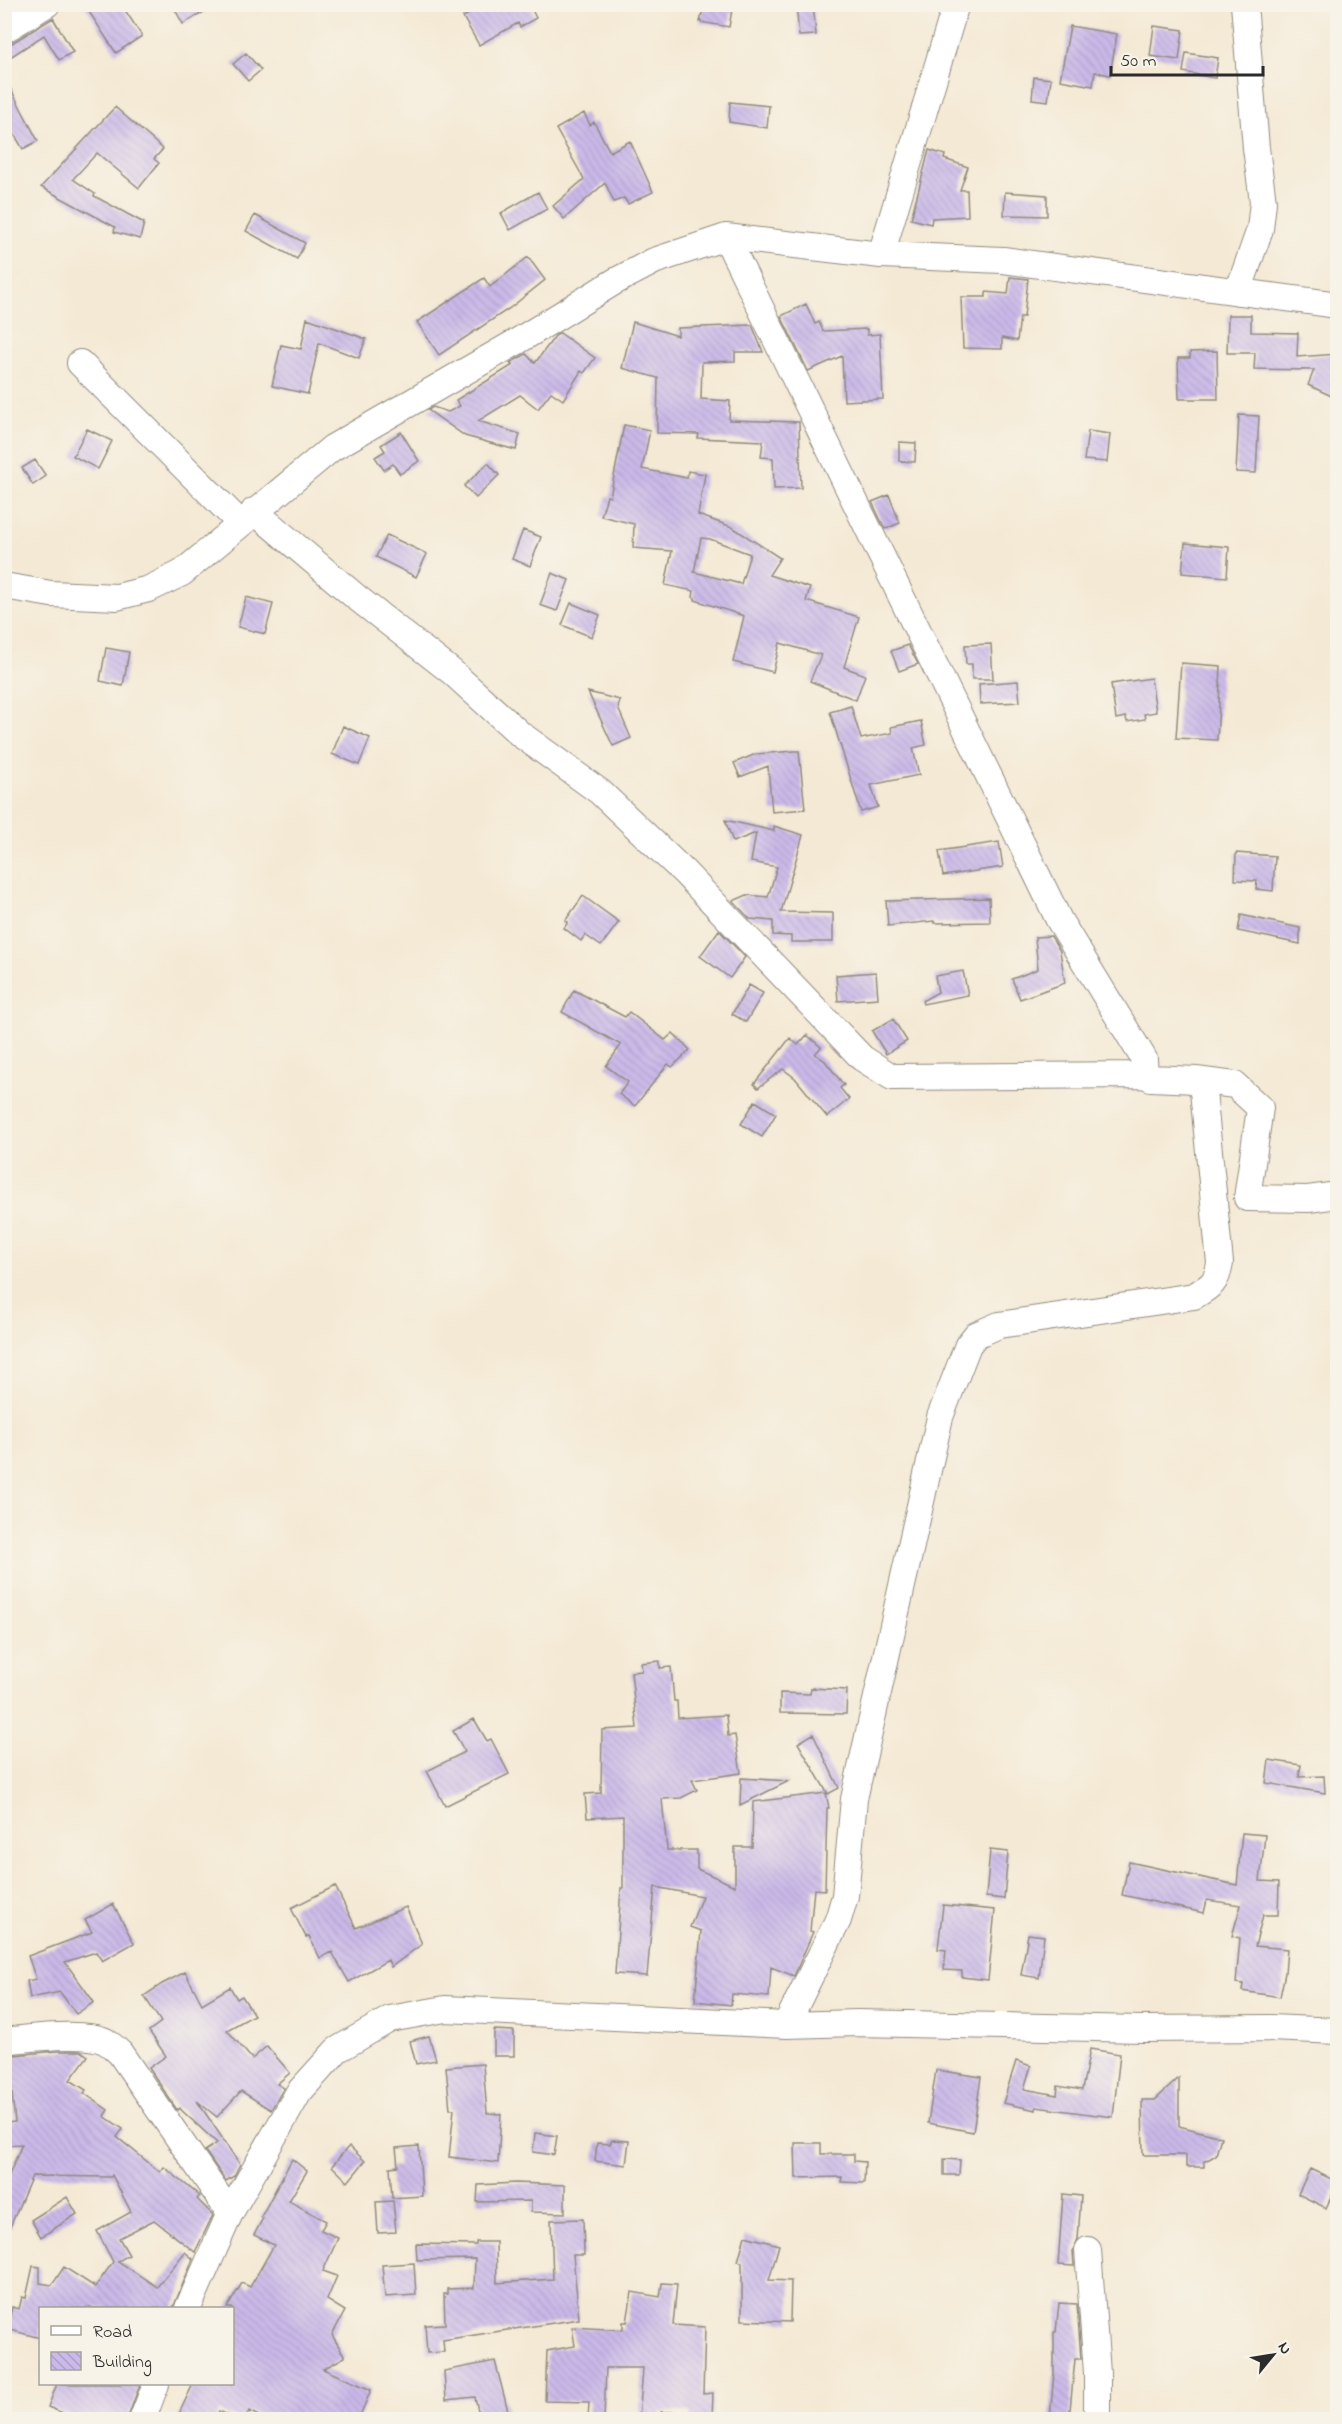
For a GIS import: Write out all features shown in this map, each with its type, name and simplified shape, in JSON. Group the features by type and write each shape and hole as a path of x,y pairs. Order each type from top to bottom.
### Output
{"street":[{"path":"4,30 47,4"},
{"path":"881,255 956,4"},
{"path":"1238,292 1260,229 1263,202 1244,4"},
{"path":"726,237 1059,920 1144,1059 1145,1075"},
{"path":"4,586 51,594 117,597 149,589 182,573 332,448 518,341 614,282 654,261 726,237 881,255 1004,260 1338,305"},
{"path":"80,363 247,517 356,597 452,672 520,734 600,792 684,872 861,1058 892,1077 1145,1075 1151,1078 1235,1085 1260,1108 1247,1198 1308,1199 1338,1195"},
{"path":"786,2025 838,1920 845,1896 854,1799 940,1417 968,1345 976,1335 999,1325 1194,1296 1208,1288 1218,1278 1220,1263 1203,1091 1196,1080"},
{"path":"188,2307 230,2213 298,2092 337,2050 390,2019 445,2009 786,2025 858,2023 1143,2029 1270,2028 1338,2031"},
{"path":"4,2041 48,2037 105,2040 120,2053 230,2213"},
{"path":"1088,2250 1097,2373 1097,2420"},
{"path":"142,2420 156,2385"}],"building":[{"path":"84,4 121,4 142,36 116,53"},
{"path":"172,4 218,4 183,24"},
{"path":"486,4 529,4 536,18 520,27 518,23 479,45 463,17"},
{"path":"704,4 733,4 729,27 700,22"},
{"path":"796,4 813,4 816,35 799,36"},
{"path":"53,18 73,52 59,60 44,35 4,61 4,45 12,43"},
{"path":"1070,26 1117,34 1110,75 1095,72 1093,86 1060,80"},
{"path":"1154,26 1183,30 1179,60 1150,56"},
{"path":"246,53 261,70 248,81 233,64"},
{"path":"1186,53 1218,58 1215,78 1183,72"},
{"path":"4,76 38,141 23,149 4,117"},
{"path":"1034,77 1051,79 1048,101 1032,99"},
{"path":"730,102 769,106 767,128 729,122"},
{"path":"115,107 163,149 154,159 159,163 139,188 97,153 73,179 95,194 94,196 144,223 140,239 114,232 115,227 41,187"},
{"path":"584,113 590,125 594,122 610,152 630,141 653,192 628,204 624,198 614,202 605,183 564,219 553,206 584,179 556,129"},
{"path":"929,150 945,155 944,159 968,167 960,190 967,190 968,216 932,218 931,224 911,219"},
{"path":"538,192 547,209 510,230 501,213"},
{"path":"1005,192 1047,195 1047,216 1004,215"},
{"path":"255,215 305,243 297,259 246,231"},
{"path":"528,257 545,280 510,308 439,355 417,322 484,278 490,287"},
{"path":"1010,277 1028,279 1024,317 1020,317 1017,341 1002,338 1002,349 963,348 961,297 986,297 986,292 1008,294"},
{"path":"806,304 815,324 819,322 823,331 867,329 867,335 880,334 883,399 844,401 842,356 808,371 781,316"},
{"path":"1228,315 1251,315 1251,332 1298,333 1297,357 1338,354 1338,399 1308,385 1314,370 1254,369 1255,353 1227,353"},
{"path":"307,318 366,339 359,358 319,343 308,394 272,386 281,345 301,349"},
{"path":"633,322 678,336 678,328 752,325 763,352 735,352 735,361 702,362 701,399 730,401 729,420 799,422 801,488 774,489 773,458 761,457 763,441 698,438 699,434 657,433 658,378 622,368"},
{"path":"560,333 595,358 584,373 581,371 563,400 551,392 538,409 520,395 478,421 520,434 516,450 465,436 428,410 433,407 448,412 460,406 456,400 513,365 510,363 526,354 535,363 555,336"},
{"path":"1217,351 1218,399 1179,399 1178,358 1190,358 1190,352"},
{"path":"1239,415 1259,416 1256,473 1236,472"},
{"path":"624,425 650,430 642,469 687,478 688,471 705,474 698,515 732,527 780,558 769,575 810,588 806,601 859,617 844,667 865,675 856,700 810,681 821,655 780,643 773,672 733,662 744,616 695,600 694,591 665,585 672,551 633,548 634,524 601,516 607,496 610,497","holes":["701,538 710,539 750,554 741,584 694,572"]},
{"path":"87,429 112,441 98,469 73,456"},
{"path":"1088,431 1110,434 1107,462 1084,460"},
{"path":"401,432 419,461 400,474 393,464 384,470 375,457 385,451 381,445"},
{"path":"899,442 916,443 915,462 899,461"},
{"path":"35,460 46,476 33,485 22,468"},
{"path":"488,463 499,475 476,498 464,486"},
{"path":"889,495 900,523 885,529 872,502"},
{"path":"523,530 541,537 530,566 512,559"},
{"path":"387,535 427,554 416,577 376,557"},
{"path":"1185,543 1229,547 1227,577 1182,573"},
{"path":"552,573 569,580 557,611 540,605"},
{"path":"246,597 273,604 265,634 238,627"},
{"path":"571,603 600,615 592,637 562,625"},
{"path":"991,644 993,679 972,679 972,664 966,664 965,645"},
{"path":"908,645 918,664 899,671 891,651"},
{"path":"106,648 129,652 123,686 100,681"},
{"path":"1181,663 1221,666 1217,740 1176,738"},
{"path":"1151,678 1156,712 1144,714 1145,719 1127,722 1126,717 1116,719 1111,684"},
{"path":"1018,681 1020,702 980,704 979,684"},
{"path":"588,692 620,700 618,708 631,738 613,746"},
{"path":"851,706 861,739 892,733 891,727 921,721 926,745 913,748 919,775 871,785 878,807 861,812 830,712"},
{"path":"343,726 370,738 359,765 332,754"},
{"path":"799,751 805,809 772,812 768,766 740,777 734,763 756,754"},
{"path":"725,820 774,831 774,826 803,835 781,912 833,913 833,942 791,942 791,936 773,935 773,921 750,919 733,901 747,895 768,897 777,867 751,862 756,833 733,842"},
{"path":"999,842 1003,867 943,876 939,851"},
{"path":"1236,853 1275,856 1273,891 1256,889 1257,881 1235,880"},
{"path":"583,896 619,922 601,946 585,935 581,941 564,928 568,922 565,921"},
{"path":"989,898 990,922 934,923 934,921 888,926 886,901"},
{"path":"1241,915 1300,928 1300,944 1238,931"},
{"path":"719,930 745,957 730,978 700,956"},
{"path":"1051,936 1060,951 1065,983 1020,999 1012,979 1038,969 1035,937"},
{"path":"963,971 968,995 923,1004 922,1001 938,992 935,976"},
{"path":"876,972 878,998 838,1001 836,975"},
{"path":"749,985 763,993 746,1022 732,1014"},
{"path":"574,990 625,1017 629,1012 665,1040 673,1033 690,1050 672,1067 668,1064 635,1106 619,1094 628,1082 606,1066 621,1045 562,1012"},
{"path":"893,1019 907,1041 886,1054 872,1031"},
{"path":"807,1035 821,1047 815,1054 825,1061 844,1085 840,1088 849,1099 827,1117 795,1078 783,1069 758,1088 754,1084 790,1038 798,1045"},
{"path":"755,1101 776,1114 762,1137 741,1124"},
{"path":"660,1661 660,1668 671,1667 678,1718 726,1715 728,1736 735,1735 741,1773 692,1780 697,1790 681,1798 662,1799 667,1850 697,1850 697,1869 735,1886 735,1847 752,1847 753,1802 826,1793 829,1808 827,1808 825,1890 814,1889 810,1931 813,1932 794,1976 771,1967 769,1997 732,1994 731,2005 695,2001 701,1931 690,1927 702,1896 655,1887 647,1976 615,1974 621,1888 623,1888 623,1816 587,1818 585,1794 601,1793 602,1730 637,1728 631,1672 642,1671 641,1663"},
{"path":"811,1688 847,1690 846,1714 780,1713 780,1693 810,1694"},
{"path":"474,1719 487,1741 491,1739 509,1774 445,1806 427,1771 465,1752 453,1731"},
{"path":"813,1734 839,1788 828,1794 798,1743"},
{"path":"1269,1760 1301,1765 1299,1777 1324,1776 1325,1793 1266,1783"},
{"path":"741,1778 789,1781 740,1805"},
{"path":"1242,1833 1265,1835 1260,1881 1279,1882 1278,1915 1263,1915 1255,1946 1287,1949 1280,1997 1242,1991 1243,1984 1236,1983 1240,1938 1232,1936 1241,1905 1207,1900 1204,1913 1122,1895 1129,1862 1237,1885"},
{"path":"990,1850 1008,1852 1004,1899 986,1897"},
{"path":"335,1886 356,1928 406,1907 422,1944 391,1967 388,1960 349,1982 332,1952 320,1958 291,1908"},
{"path":"113,1904 134,1943 102,1961 96,1952 65,1962 94,2002 76,2014 60,1992 30,1998 27,1981 36,1979 28,1956 92,1932 85,1920"},
{"path":"943,1905 995,1910 988,1980 962,1977 962,1971 944,1970 946,1950 938,1949"},
{"path":"1028,1934 1044,1936 1039,1978 1021,1975"},
{"path":"185,1972 202,2004 230,1987 237,1999 242,1996 254,2015 227,2030 252,2059 267,2046 290,2073 277,2084 284,2088 271,2110 241,2091 217,2117 197,2101 223,2139 222,2141 240,2164 234,2176 226,2181 205,2151 217,2143 179,2108 177,2110 149,2068 166,2056 149,2031 161,2022 144,1996"},
{"path":"494,2030 514,2031 514,2056 494,2056"},
{"path":"429,2036 436,2060 416,2064 410,2041"},
{"path":"1090,2049 1120,2054 1113,2117 1036,2107 1036,2110 1003,2103 1016,2061 1031,2066 1024,2089 1057,2095 1058,2086 1082,2090"},
{"path":"81,2051 88,2056 70,2080 86,2090 84,2093 108,2110 104,2116 123,2129 117,2137 160,2172 164,2167 200,2196 197,2199 213,2215 195,2252 154,2220 119,2238 129,2255 118,2261 157,2287 185,2252 193,2259 173,2307 39,2307 39,2338 7,2329 12,2307 19,2309 22,2297 26,2298 33,2266 40,2267 40,2283 52,2285 64,2267 95,2287 113,2262 97,2231 131,2212 112,2175 111,2177 32,2176 4,2241 4,2187 22,2144 6,2145 4,2123 15,2122 10,2074 4,2075 4,2056"},
{"path":"483,2064 487,2113 501,2114 498,2163 449,2157 454,2109 450,2109 446,2067"},
{"path":"936,2070 981,2077 973,2132 928,2123"},
{"path":"1179,2078 1179,2126 1221,2137 1216,2155 1204,2162 1204,2167 1186,2167 1186,2155 1143,2155 1142,2100 1155,2100"},
{"path":"535,2133 557,2136 554,2155 533,2152"},
{"path":"612,2140 629,2141 626,2165 595,2161 597,2143 610,2144"},
{"path":"795,2143 821,2143 821,2154 854,2154 854,2161 865,2162 864,2183 841,2182 842,2177 796,2178"},
{"path":"349,2146 365,2161 348,2182 332,2166"},
{"path":"419,2146 422,2196 392,2198 390,2167 398,2166 396,2148"},
{"path":"292,2159 307,2171 289,2201 326,2221 321,2230 338,2238 323,2271 337,2276 327,2300 345,2311 332,2335 345,2357 323,2369 371,2390 358,2420 266,2420 249,2411 245,2420 239,2420 219,2411 214,2420 176,2420 193,2385 234,2385 234,2307 228,2307 242,2283 250,2287 274,2245 254,2235 263,2218 261,2217"},
{"path":"944,2159 960,2160 959,2175 944,2175"},
{"path":"1310,2169 1338,2182 1326,2208 1298,2194"},
{"path":"516,2183 565,2185 565,2213 531,2212 531,2201 477,2202 478,2185"},
{"path":"1063,2194 1081,2196 1078,2239 1073,2251 1074,2266 1058,2265"},
{"path":"67,2197 77,2214 41,2237 31,2220"},
{"path":"393,2201 396,2232 378,2233 376,2202"},
{"path":"583,2219 584,2255 573,2255 579,2319 443,2340 444,2352 427,2353 425,2325 445,2324 444,2294 447,2294 447,2289 474,2288 475,2259 417,2260 416,2244 476,2245 476,2242 496,2242 497,2283 553,2279 551,2220"},
{"path":"745,2236 779,2245 769,2280 791,2281 790,2322 742,2320 742,2262 738,2261"},
{"path":"414,2263 416,2295 385,2297 382,2265"},
{"path":"662,2283 677,2284 673,2325 705,2327 703,2394 713,2393 712,2420 690,2420 690,2412 661,2412 660,2420 639,2420 643,2368 606,2368 604,2420 588,2420 589,2402 545,2401 547,2351 575,2346 572,2327 623,2330 623,2322 627,2322 632,2292 660,2297"},
{"path":"1059,2303 1077,2304 1081,2359 1075,2359 1069,2420 1050,2420 1054,2372 1054,2332 1056,2332"},
{"path":"495,2361 509,2415 480,2420 475,2397 446,2400 444,2371"},
{"path":"57,2385 140,2385 127,2420 80,2420 48,2407"}]}
